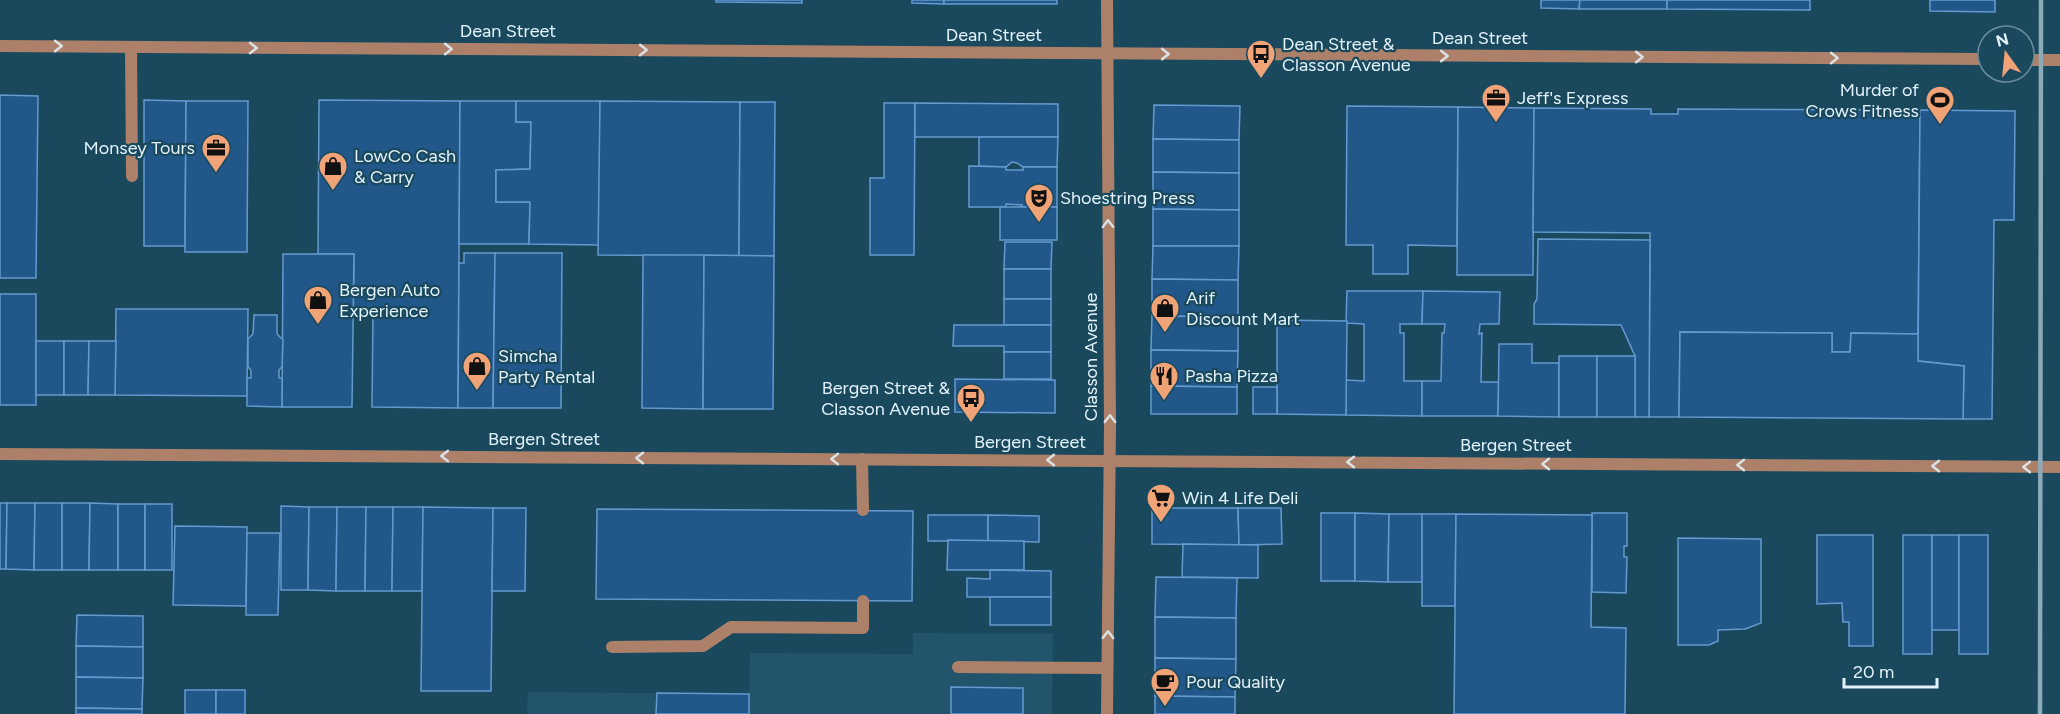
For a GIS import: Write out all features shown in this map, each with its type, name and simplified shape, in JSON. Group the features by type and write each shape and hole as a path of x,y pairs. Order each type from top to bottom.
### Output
{"street":[{"name":"Classon Avenue","path":"1107,0 1110,461 1107,714"},
{"name":"Dean Street","path":"0,46 1976,59"},
{"path":"130,47 132,176"},
{"path":"2036,60 2060,60"},
{"name":"Bergen Street","path":"0,454 2060,467"},
{"path":"862,459 863,510"},
{"path":"612,646 703,646 731,627 863,628 863,601"},
{"path":"958,667 1107,668"}],"shaded area":[{"path":"913,633 1053,634 1052,714 527,714 528,692 749,694 750,653 913,654"}],"building":[{"path":"716,0 802,0 802,3 716,2"},
{"path":"912,0 944,0 944,4 912,3"},
{"path":"944,0 1057,0 1057,4 944,4"},
{"path":"1541,0 1580,0 1579,9 1541,8"},
{"path":"1580,0 1667,0 1667,9 1579,9"},
{"path":"1667,0 1810,0 1810,10 1667,9"},
{"path":"1930,0 1995,0 1995,12 1930,11"},
{"path":"0,95 38,96 36,278 0,278"},
{"path":"144,100 186,101 185,246 144,246"},
{"path":"319,100 460,101 458,408 372,407 373,313 353,313 354,254 318,254"},
{"name":"Monsey Tours","path":"186,101 248,101 247,252 185,252"},
{"path":"460,101 516,101 516,122 531,122 530,169 496,170 496,202 530,202 529,244 459,244"},
{"path":"516,101 600,101 599,245 529,244 530,202 496,202 496,170 530,169 531,122 516,122"},
{"path":"600,101 740,102 739,256 598,255"},
{"path":"740,102 775,102 774,256 739,256"},
{"path":"884,103 915,103 914,255 870,255 870,178 884,178"},
{"path":"915,103 1058,104 1058,137 915,137"},
{"path":"1154,105 1240,106 1239,140 1153,139"},
{"path":"1347,106 1458,107 1457,246 1408,245 1408,274 1373,274 1373,245 1346,245"},
{"path":"1458,107 1534,108 1533,275 1457,275"},
{"path":"1534,108 1651,109 1651,114 1678,114 1678,109 1920,110 1918,334 1851,333 1850,352 1832,352 1832,333 1680,332 1679,417 1649,417 1650,233 1533,232"},
{"path":"1920,110 2015,111 2014,220 1994,220 1992,419 1963,419 1964,366 1918,361"},
{"path":"979,137 1058,137 1057,167 1023,167 1012,162 1006,167 979,166"},
{"path":"1153,139 1239,140 1239,173 1153,172"},
{"path":"969,166 1006,167 1006,170 1023,170 1023,167 1057,167 1057,207 1022,207 1022,205 1006,204 1006,207 969,207"},
{"path":"1153,172 1239,173 1239,210 1153,209"},
{"path":"1000,207 1057,207 1057,240 1000,240"},
{"path":"1153,209 1239,210 1239,246 1153,246"},
{"path":"1538,239 1650,240 1649,417 1635,417 1635,356 1621,325 1534,324 1534,304 1537,299"},
{"path":"1005,242 1052,242 1051,269 1004,269"},
{"path":"1153,246 1239,246 1238,280 1152,279"},
{"path":"464,253 495,253 493,408 458,408 459,263 464,263"},
{"path":"495,253 562,253 561,408 493,408"},
{"name":"Bergen Auto Experience","path":"283,254 354,254 352,407 282,407"},
{"path":"643,255 704,255 703,409 642,408"},
{"path":"704,255 774,256 773,409 703,409"},
{"path":"1004,269 1051,269 1051,299 1004,299"},
{"path":"1152,279 1238,280 1238,317 1152,316"},
{"path":"1347,291 1423,291 1422,324 1400,324 1400,333 1404,333 1404,381 1422,381 1422,416 1346,415 1346,380 1364,381 1364,324 1346,323"},
{"path":"1423,291 1500,292 1499,324 1480,324 1479,334 1482,333 1481,382 1499,382 1498,416 1422,416 1422,381 1441,381 1442,333 1444,333 1445,324 1422,324"},
{"path":"0,294 36,294 36,405 0,405"},
{"path":"1004,299 1051,299 1051,325 1004,325"},
{"path":"116,309 248,309 247,396 115,395"},
{"path":"254,315 277,315 277,334 283,340 282,367 279,370 279,378 282,378 282,407 247,406 247,378 251,378 251,370 248,367 248,339 253,334"},
{"path":"1152,316 1238,317 1238,351 1151,350"},
{"path":"1277,320 1347,321 1346,415 1277,414"},
{"path":"954,325 1051,325 1051,352 1004,352 1004,346 953,346"},
{"path":"1680,332 1832,333 1832,352 1850,352 1851,333 1918,334 1918,361 1964,366 1963,419 1679,417"},
{"path":"36,341 64,341 64,395 36,395"},
{"path":"64,341 89,341 88,395 64,395"},
{"path":"89,341 116,341 115,395 88,395"},
{"path":"1499,344 1532,344 1532,363 1559,363 1559,417 1498,416"},
{"path":"1151,350 1238,351 1237,387 1151,386"},
{"path":"1004,352 1051,352 1051,379 1004,379"},
{"path":"1559,356 1597,356 1597,417 1559,417"},
{"path":"1597,356 1635,356 1635,417 1597,417"},
{"path":"955,379 1055,380 1055,413 955,412"},
{"path":"1151,386 1237,387 1237,414 1151,414"},
{"path":"1253,387 1277,387 1277,414 1253,414"},
{"path":"0,503 7,503 6,569 0,569"},
{"path":"7,503 35,503 34,570 6,569"},
{"path":"35,503 62,503 62,570 34,570"},
{"path":"62,503 90,503 89,570 62,570"},
{"path":"90,503 118,504 118,570 89,570"},
{"path":"118,504 145,504 145,570 118,570"},
{"path":"145,504 172,504 172,570 145,570"},
{"path":"281,506 309,507 308,590 281,590"},
{"path":"309,507 337,507 336,591 308,590"},
{"path":"337,507 366,507 365,591 336,591"},
{"path":"366,507 393,507 392,591 365,591"},
{"path":"393,507 423,507 422,591 392,591"},
{"path":"423,507 493,508 491,691 421,691"},
{"path":"493,508 526,508 525,591 492,591"},
{"path":"1152,508 1238,508 1239,545 1152,544"},
{"path":"1238,508 1281,508 1282,544 1239,545"},
{"path":"597,509 913,511 912,601 596,599"},
{"path":"1321,513 1355,513 1355,581 1321,581"},
{"path":"1355,513 1389,514 1388,582 1355,581"},
{"path":"1592,513 1627,513 1627,546 1624,546 1624,557 1627,557 1626,593 1592,592"},
{"path":"1389,514 1422,514 1422,582 1388,582"},
{"path":"1422,514 1456,514 1455,606 1422,606"},
{"path":"1456,514 1592,515 1591,627 1626,628 1625,714 1454,714"},
{"path":"928,515 988,515 988,541 928,541"},
{"path":"988,515 1039,516 1039,542 988,541"},
{"path":"175,526 247,527 246,606 173,605"},
{"path":"247,533 280,533 278,615 246,615"},
{"path":"1817,535 1873,535 1873,646 1849,646 1849,622 1843,622 1842,603 1817,604"},
{"path":"1903,535 1932,535 1932,654 1903,654"},
{"path":"1932,535 1959,535 1959,630 1932,630"},
{"path":"1959,535 1988,535 1988,654 1959,654"},
{"path":"1678,538 1761,539 1761,623 1745,629 1718,630 1718,641 1709,645 1678,645"},
{"path":"948,540 1024,541 1024,570 947,570"},
{"path":"1183,544 1258,545 1258,578 1182,577"},
{"path":"990,570 1051,571 1051,597 967,597 967,578 990,579"},
{"path":"1156,577 1237,578 1236,618 1155,617"},
{"path":"990,597 1051,597 1051,625 990,625"},
{"path":"77,615 143,616 143,647 76,646"},
{"path":"1155,617 1236,618 1236,659 1155,658"},
{"path":"76,646 143,647 143,678 76,677"},
{"path":"1155,658 1236,659 1235,697 1155,696"},
{"path":"76,677 143,678 142,709 76,708"},
{"path":"951,687 1023,688 1023,714 951,714"},
{"path":"185,690 216,690 216,714 185,714"},
{"path":"216,690 245,690 245,714 216,714"},
{"path":"657,693 749,694 749,714 656,714"},
{"path":"1155,696 1235,697 1235,714 1155,714"},
{"path":"76,708 142,709 142,714 76,714"}],"railway":[{"path":"2040,714 2041,0"}],"place":[{"name":"Dean Street & Classon Avenue","path":"1261,80"},
{"name":"Jeff's Express","path":"1496,124"},
{"name":"Murder of Crows Fitness","path":"1940,126"},
{"name":"Monsey Tours","path":"216,174"},
{"name":"LowCo Cash & Carry","path":"333,192"},
{"name":"Shoestring Press","path":"1039,224"},
{"name":"Bergen Auto Experience","path":"318,326"},
{"name":"Arif Discount Mart","path":"1165,334"},
{"name":"Simcha Party Rental","path":"477,392"},
{"name":"Pasha Pizza","path":"1164,402"},
{"name":"Bergen Street & Classon Avenue","path":"971,424"},
{"name":"Win 4 Life Deli","path":"1161,524"},
{"name":"Pour Quality","path":"1165,708"}]}
